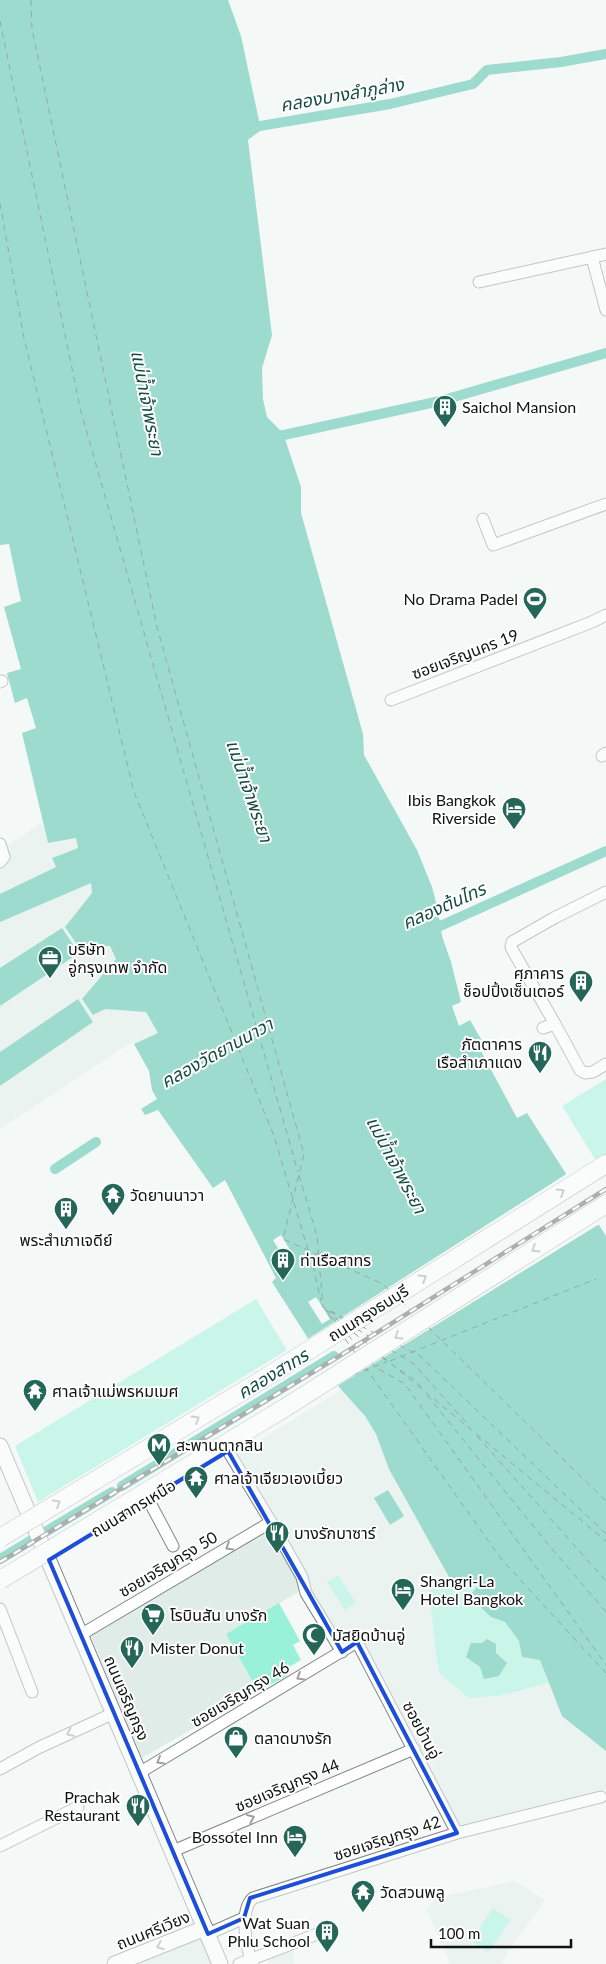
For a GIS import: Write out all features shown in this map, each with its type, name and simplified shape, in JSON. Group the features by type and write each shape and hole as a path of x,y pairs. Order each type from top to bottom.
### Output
{"main road":[{"name":"ถนนกรุงธนบุรี","path":"0,1538 263,1379 606,1164"},
{"path":"0,1580 283,1408 606,1204"},
{"name":"ถนนเจริญกรุง","path":"0,1446 82,1634 220,1964"},
{"path":"0,1529 31,1518"},
{"name":"ถนนสาทรเหนือ","path":"0,1589 46,1553"},
{"name":"ถนนศรีเวียง","path":"115,1964 206,1931"}],"street":[{"path":"479,282 606,254"},
{"path":"592,257 606,310"},
{"path":"483,519 493,545 606,504"},
{"name":"ซอยเจริญนคร 19","path":"391,700 606,615"},
{"path":"0,844 4,857 0,862"},
{"path":"606,892 533,929 512,942 511,947 580,1070 585,1073 592,1072 606,1064"},
{"path":"543,1028 555,1024"},
{"name":"ถนนสาทรเหนือ","path":"46,1553 148,1499 318,1397"},
{"path":"228,1451 271,1522 302,1577 306,1593 342,1652"},
{"path":"148,1499 174,1546"},
{"name":"ซอยเจริญกรุง 50","path":"82,1634 271,1522"},
{"path":"0,1609 32,1692"},
{"name":"ซอยเจริญกรุง 46","path":"139,1773 356,1642"},
{"name":"ซอยบ้านอู่","path":"356,1642 457,1833"},
{"path":"0,1769 38,1748 114,1714"},
{"name":"ซอยเจริญกรุง 44","path":"174,1851 414,1749"},
{"name":"ซอยเจริญกรุง 42","path":"244,1918 252,1898 457,1833 601,1797"},
{"path":"2,1842 78,1807"},
{"path":"206,1931 244,1918 252,1962"},
{"path":"238,1964 252,1962 325,1931"}],"highlighted area":[{"path":"228,1451 342,1652 357,1642 457,1833 250,1898 244,1918 208,1934 49,1560"}],"shaded area":[{"name":"บริษัท อู่กรุงเทพ จำกัด","path":"42,822 48,842 76,838 78,848 52,858 56,867 16,887 26,909 91,883 92,893 117,959 105,1009 146,1012 158,1033 134,1044 132,1042 0,1129 0,851"},
{"path":"606,1079 606,1177 562,1106"},
{"path":"256,1299 287,1350 38,1502 15,1446"},
{"name":"Shangri-La Hotel Bangkok","path":"343,1389 365,1416 479,1585 469,1596 491,1617 505,1622 519,1641 540,1660 562,1716 606,1751 606,1790 461,1827 356,1634 340,1643 309,1588 308,1574 237,1454"},
{"name":"โรบินสัน บางรัก","path":"268,1530 269,1533 272,1532 298,1576 296,1578 302,1590 226,1634 258,1691 142,1758 90,1634"},
{"path":"338,1575 356,1603 345,1610 327,1582"},
{"path":"449,1577 479,1585 469,1596 491,1617 505,1622 519,1641 522,1657 540,1660 549,1683 498,1696 469,1698 440,1674 429,1590"},
{"path":"279,1603 300,1641 293,1645 301,1660 284,1670 287,1676 258,1691 226,1634"},
{"path":"515,1881 545,1900 501,1962 505,1964 447,1964 450,1963 427,1911 435,1898"},
{"path":"493,1908 511,1920 488,1952 471,1940"},
{"path":"201,1935 214,1964 133,1964"},
{"path":"293,1944 294,1964 269,1964 265,1955"}],"water":[{"name":"แม่น้ำเจ้าพระยา","path":"0,0 228,0 241,36 261,130 248,140 272,335 262,368 263,399 267,417 283,433 301,487 301,513 363,734 364,755 417,850 432,887 442,936 461,1002 452,1006 459,1026 470,1020 486,1048 481,1051 517,1118 527,1113 606,1236 606,1751 562,1716 540,1660 522,1657 519,1641 505,1622 491,1617 469,1596 479,1585 449,1577 389,1469 376,1434 365,1416 339,1387 272,1282 276,1278 225,1180 213,1188 158,1110 145,1115 141,1109 157,1099 152,1090 149,1071 134,1044 158,1033 146,1012 105,1009 93,1015 82,999 116,959 110,946 78,946 65,927 92,893 91,883 0,922 0,894 56,867 52,858 78,848 76,838 48,843 22,733 36,728 27,698 15,703 7,673 21,669 4,607 21,601 9,544 0,545"},
{"path":"62,928 79,953 0,1006 0,968"},
{"path":"78,999 93,1022 0,1086 0,1052"},
{"path":"388,1490 404,1516 390,1525 374,1498"},
{"path":"487,1639 496,1644 496,1653 507,1663 499,1676 484,1679 480,1667 466,1657 471,1643 482,1643"}],"pier":[{"path":"568,1173 601,1223 336,1387 306,1340"},
{"path":"281,1235 295,1258 287,1263 273,1240"},
{"path":"316,1297 330,1319 322,1324 308,1302"}],"waterway":[{"name":"คลองบางลำภูล่าง","path":"248,128 390,104 473,84 487,70 561,62 606,54"},
{"path":"270,438 440,401 606,353"},
{"name":"คลองต้นไทร","path":"427,932 606,851"},
{"name":"คลองวัดยานนาวา","path":"55,1169 96,1142"},
{"name":"คลองสาทร","path":"122,1486 334,1356"},
{"name":"คลองสาทร","path":"0,1559 112,1492"}],"ferry route":[{"path":"31,0 32,29 157,627 304,1154 283,1239 383,1284 389,1290"},
{"path":"0,21 81,412 298,1172"},
{"path":"0,203 24,338 134,792 274,1136 314,1270 321,1301"},
{"path":"299,1175 317,1236 323,1307 344,1318"},
{"path":"390,1361 596,1279"},
{"path":"401,1301 416,1316"},
{"path":"325,1309 337,1323"},
{"path":"327,1310 339,1321"},
{"path":"330,1311 343,1320"},
{"path":"328,1314 336,1325"},
{"path":"361,1326 382,1337"},
{"path":"428,1327 606,1501"},
{"path":"357,1329 375,1340"},
{"path":"354,1333 368,1344"},
{"path":"348,1335 360,1349"},
{"path":"345,1339 356,1354"},
{"path":"399,1345 419,1355 606,1534"},
{"path":"391,1350 414,1364 470,1427"},
{"path":"381,1357 388,1362"},
{"path":"383,1357 606,1541"},
{"path":"371,1362 375,1367 405,1384 606,1665"},
{"path":"353,1375 386,1362"},
{"path":"365,1367 502,1560 606,1673"},
{"path":"400,1370 415,1380 422,1388"},
{"path":"427,1395 547,1543 606,1612"},
{"path":"477,1436 606,1581"}],"railway":[{"path":"0,1562 346,1352 606,1189"}],"place":[{"name":"Saichol Mansion","path":"445,428"},
{"name":"No Drama Padel","path":"535,620"},
{"name":"Ibis Bangkok Riverside","path":"514,830"},
{"name":"บริษัท อู่กรุงเทพ จำกัด","path":"50,979"},
{"name":"ศุภาคาร ช็อปปิ้งเซ็นเตอร์","path":"581,1003"},
{"name":"ภัตตาคาร เรือสำเภาแดง","path":"540,1074"},
{"name":"วัดยานนาวา","path":"113,1216"},
{"name":"พระสำเภาเจดีย์","path":"66,1230"},
{"name":"ท่าเรือสาทร","path":"283,1281"},
{"name":"ศาลเจ้าแม่พรหมเมศ","path":"35,1412"},
{"name":"สะพานตากสิน","path":"159,1466"},
{"name":"ศาลเจ้าเจียวเองเบี้ยว","path":"196,1499"},
{"name":"บางรักบาซาร์","path":"277,1554"},
{"name":"Shangri-La Hotel Bangkok","path":"403,1611"},
{"name":"โรบินสัน บางรัก","path":"153,1636"},
{"name":"มัสยิดบ้านอู่","path":"314,1656"},
{"name":"Mister Donut","path":"132,1669"},
{"name":"ตลาดบางรัก","path":"236,1759"},
{"name":"Prachak Restaurant","path":"138,1827"},
{"name":"Bossotel Inn","path":"295,1858"},
{"name":"วัดสวนพลู","path":"363,1913"},
{"name":"Wat Suan Phlu School","path":"327,1953"}]}
